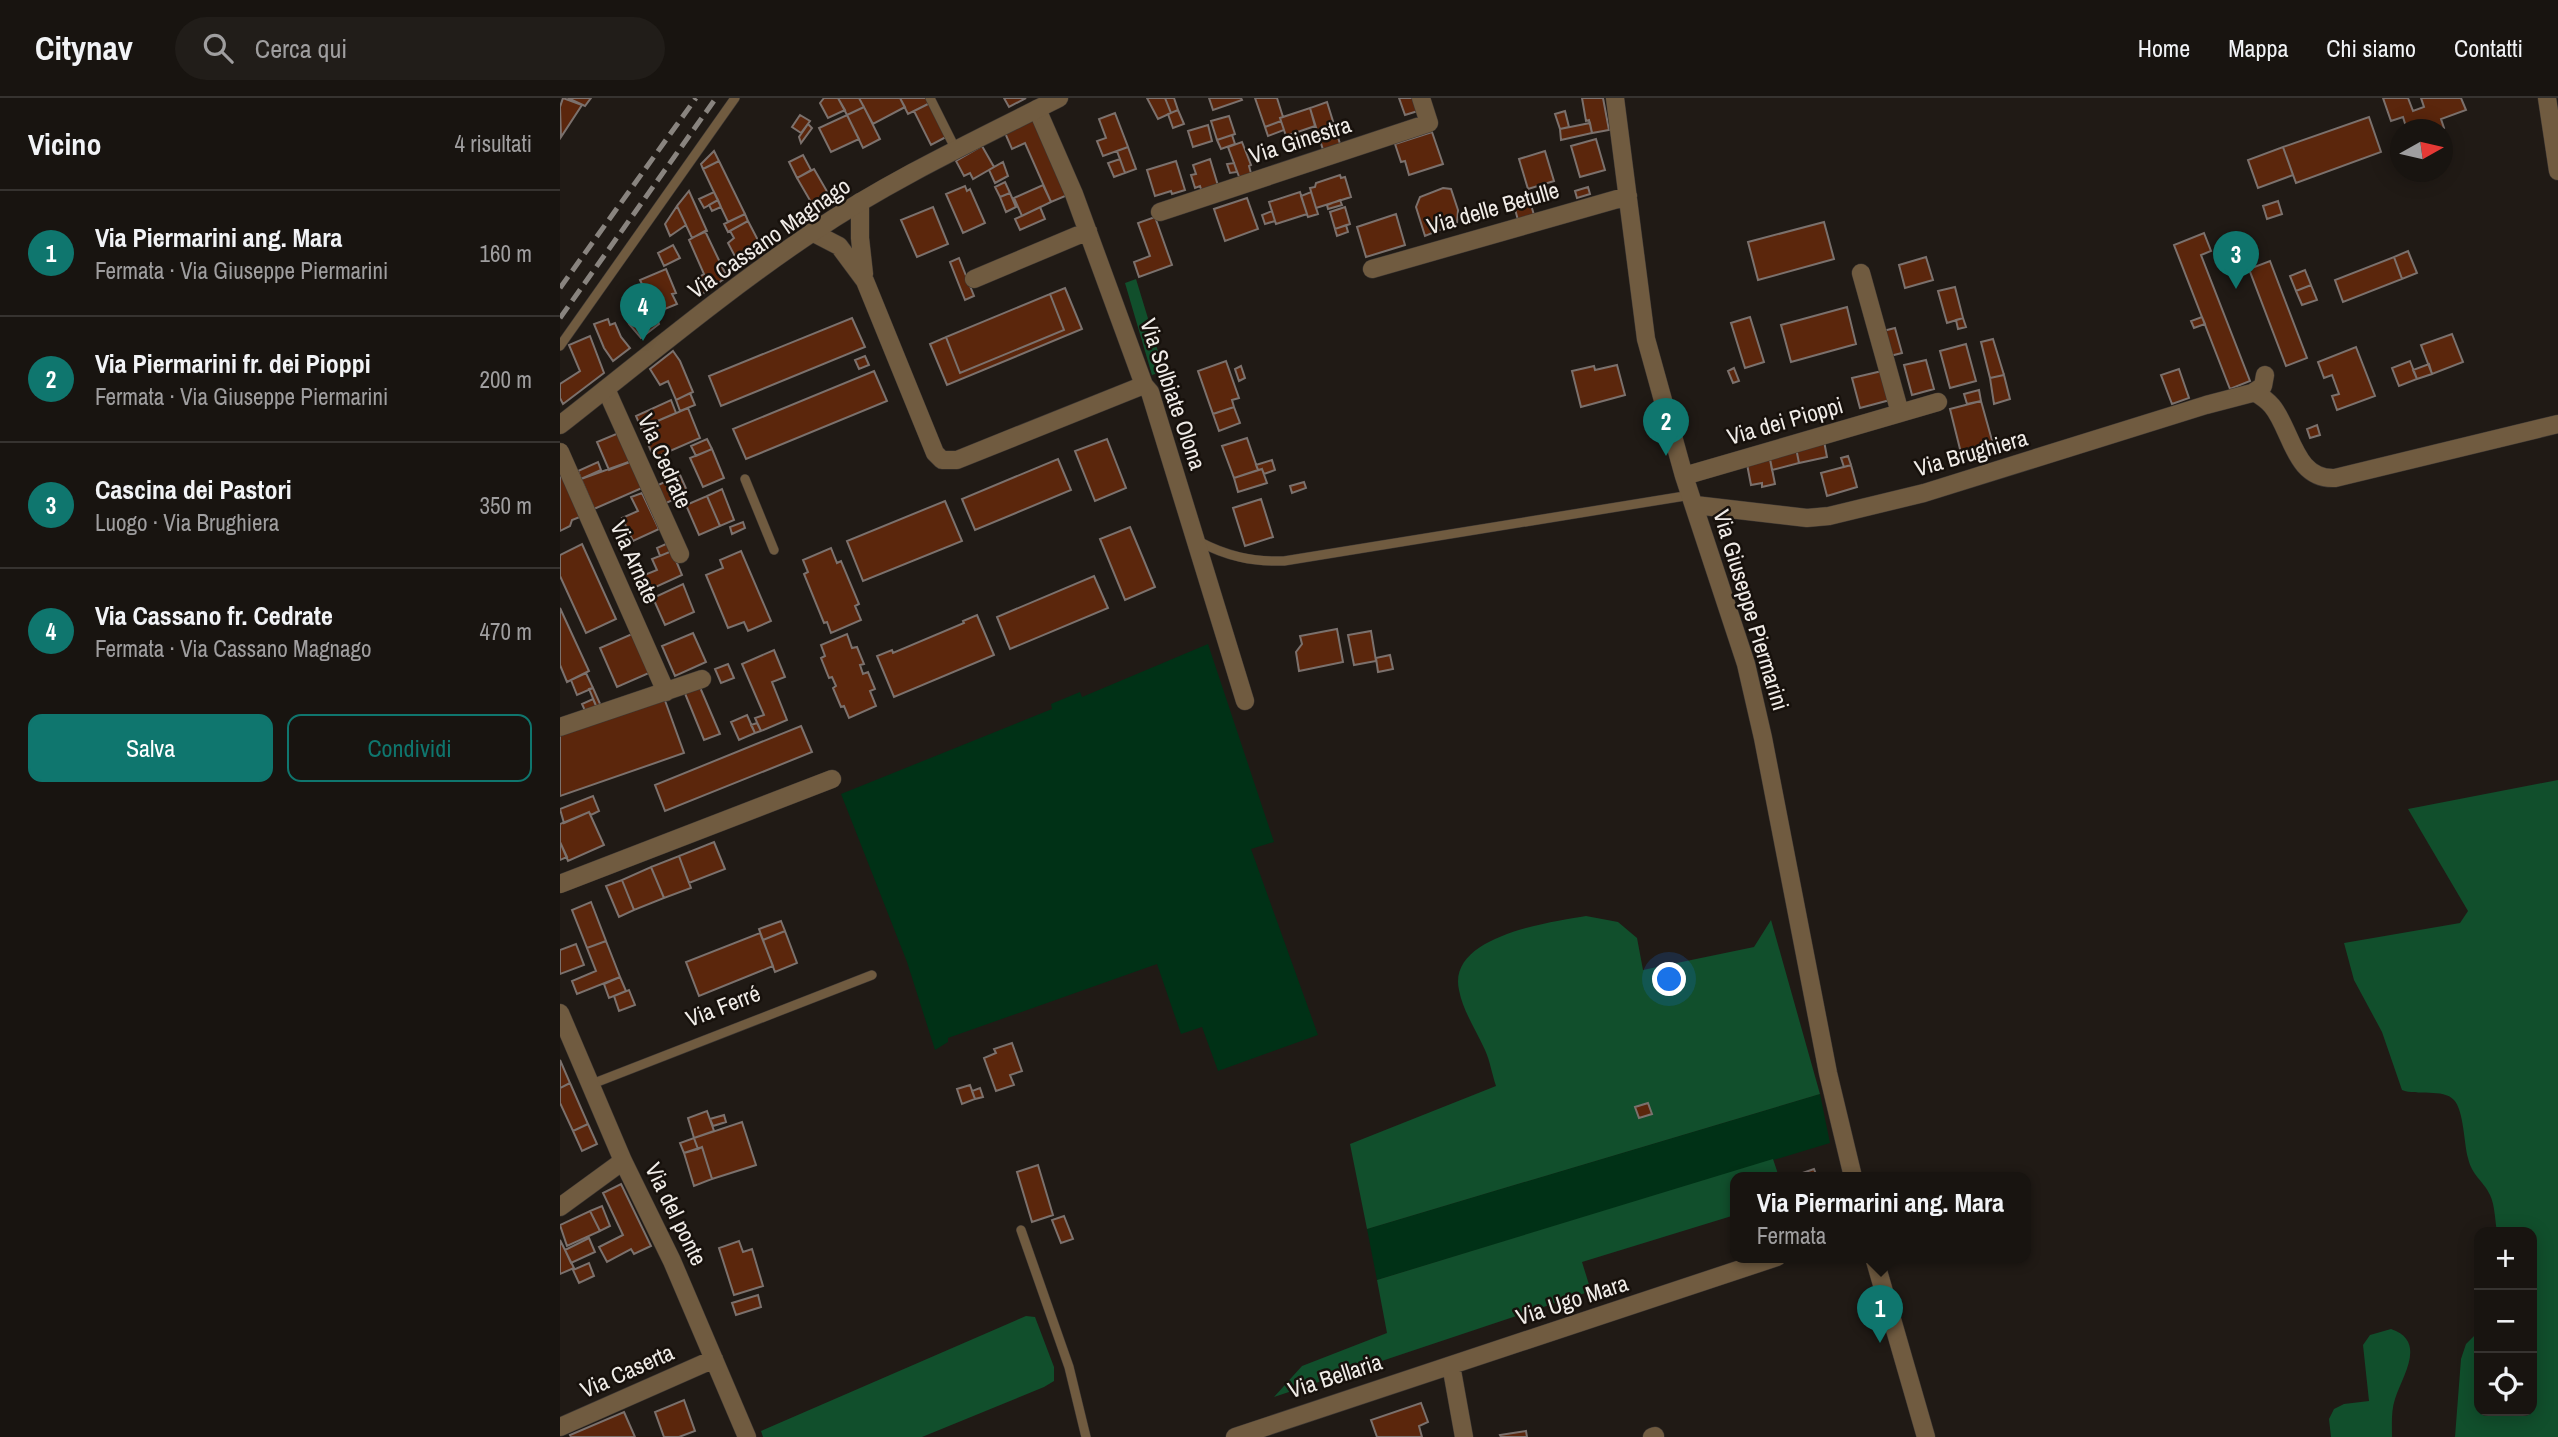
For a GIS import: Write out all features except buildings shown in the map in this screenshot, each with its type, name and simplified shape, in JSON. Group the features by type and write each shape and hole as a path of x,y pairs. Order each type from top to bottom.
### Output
{"street":[{"name":"Via Cassano Magnago","path":"560,425 812,232 860,202 1059,98"},
{"name":"Via Ginestra","path":"1160,212 1429,123 1422,98"},
{"name":"Via Giuseppe Piermarini","path":"1615,98 1644,329 1684,476 1739,638 1756,702 1828,1073 1852,1172"},
{"path":"2547,98 2558,171"},
{"name":"Via Solbiate Olona","path":"1037,109 1088,231 1144,384 1150,392 1245,701"},
{"name":"Via delle Betulle","path":"1372,268 1628,196"},
{"path":"860,202 861,252 865,281 935,453 945,461 957,460 1144,384"},
{"path":"974,279 1088,231"},
{"path":"812,232 839,246 865,281"},
{"path":"1861,273 1900,413"},
{"path":"2265,375 2263,386 2254,392 2271,404 2303,462 2325,479 2558,424"},
{"name":"Via Cedrate","path":"606,389 680,554"},
{"name":"Via Brughiera","path":"1693,500 1807,518 1829,516 1924,493 2254,392"},
{"name":"Via dei Pioppi","path":"1684,476 1938,402"},
{"name":"Via Arnate","path":"560,452 666,692"},
{"path":"560,727 702,679"},
{"path":"560,884 832,779"},
{"name":"Via del ponte","path":"560,1013 623,1161 667,1249 747,1437"},
{"path":"560,1207 623,1161"},
{"name":"Via Ugo Mara","path":"1451,1365 1759,1263"},
{"path":"1876,1263 1926,1437"},
{"name":"Via Caserta","path":"560,1427 714,1359"},
{"path":"1451,1365 1464,1437"},
{"name":"Via Bellaria","path":"1235,1437 1451,1365"}],"lane":[{"path":"560,346 735,98"},
{"path":"930,98 956,150"},
{"path":"745,479 775,550"},
{"path":"1195,539 1230,556 1249,560 1284,561 1693,500"},
{"name":"Via Ferré","path":"592,1084 872,975"},
{"path":"1021,1230 1069,1367 1086,1437"}],"green space":[{"path":"1136,279 1164,371 1152,375 1125,283"},
{"path":"1208,644 1274,842 1251,849 1318,1035 1218,1071 1202,1027 1181,1034 1157,964 948,1038 948,1042 935,1050 907,962 841,794 1052,709 1051,704 1080,692 1082,697"},
{"path":"2558,780 2558,1437 2455,1437 2461,1359 2466,1344 2474,1336 2474,1416 2537,1416 2537,1227 2496,1227 2492,1199 2470,1164 2457,1105 2449,1096 2443,1094 2402,1090 2382,1032 2354,980 2344,943 2460,923 2468,911 2408,809"},
{"path":"1586,916 1618,922 1637,938 1643,970 1754,947 1771,920 1820,1094 1367,1229 1350,1144 1496,1086 1487,1054 1459,990 1460,972 1469,957 1484,944 1504,935 1549,922"},
{"path":"1820,1094 1830,1143 1377,1280 1367,1229"},
{"path":"1773,1159 1777,1172 1730,1172"},
{"path":"1730,1172 1730,1217 1582,1262 1591,1291 1274,1397 1302,1366 1387,1333 1377,1280"},
{"path":"1026,1316 1035,1317 1054,1367 1054,1381 1044,1387 922,1437 763,1437 761,1431"},
{"path":"2391,1329 2402,1334 2410,1350 2410,1360 2394,1404 2392,1437 2331,1437 2329,1419 2334,1409 2344,1404 2369,1401 2363,1345 2370,1335"}],"railway":[{"path":"560,288 696,98"},
{"path":"560,318 716,98"}],"place":[{"name":"Cascina dei Pastori","path":"2236,289"},
{"name":"Via Cassano fr. Cedrate","path":"643,341"},
{"name":"Via Piermarini fr. dei Pioppi","path":"1666,456"},
{"name":"Via Piermarini ang. Mara","path":"1880,1343"}]}
